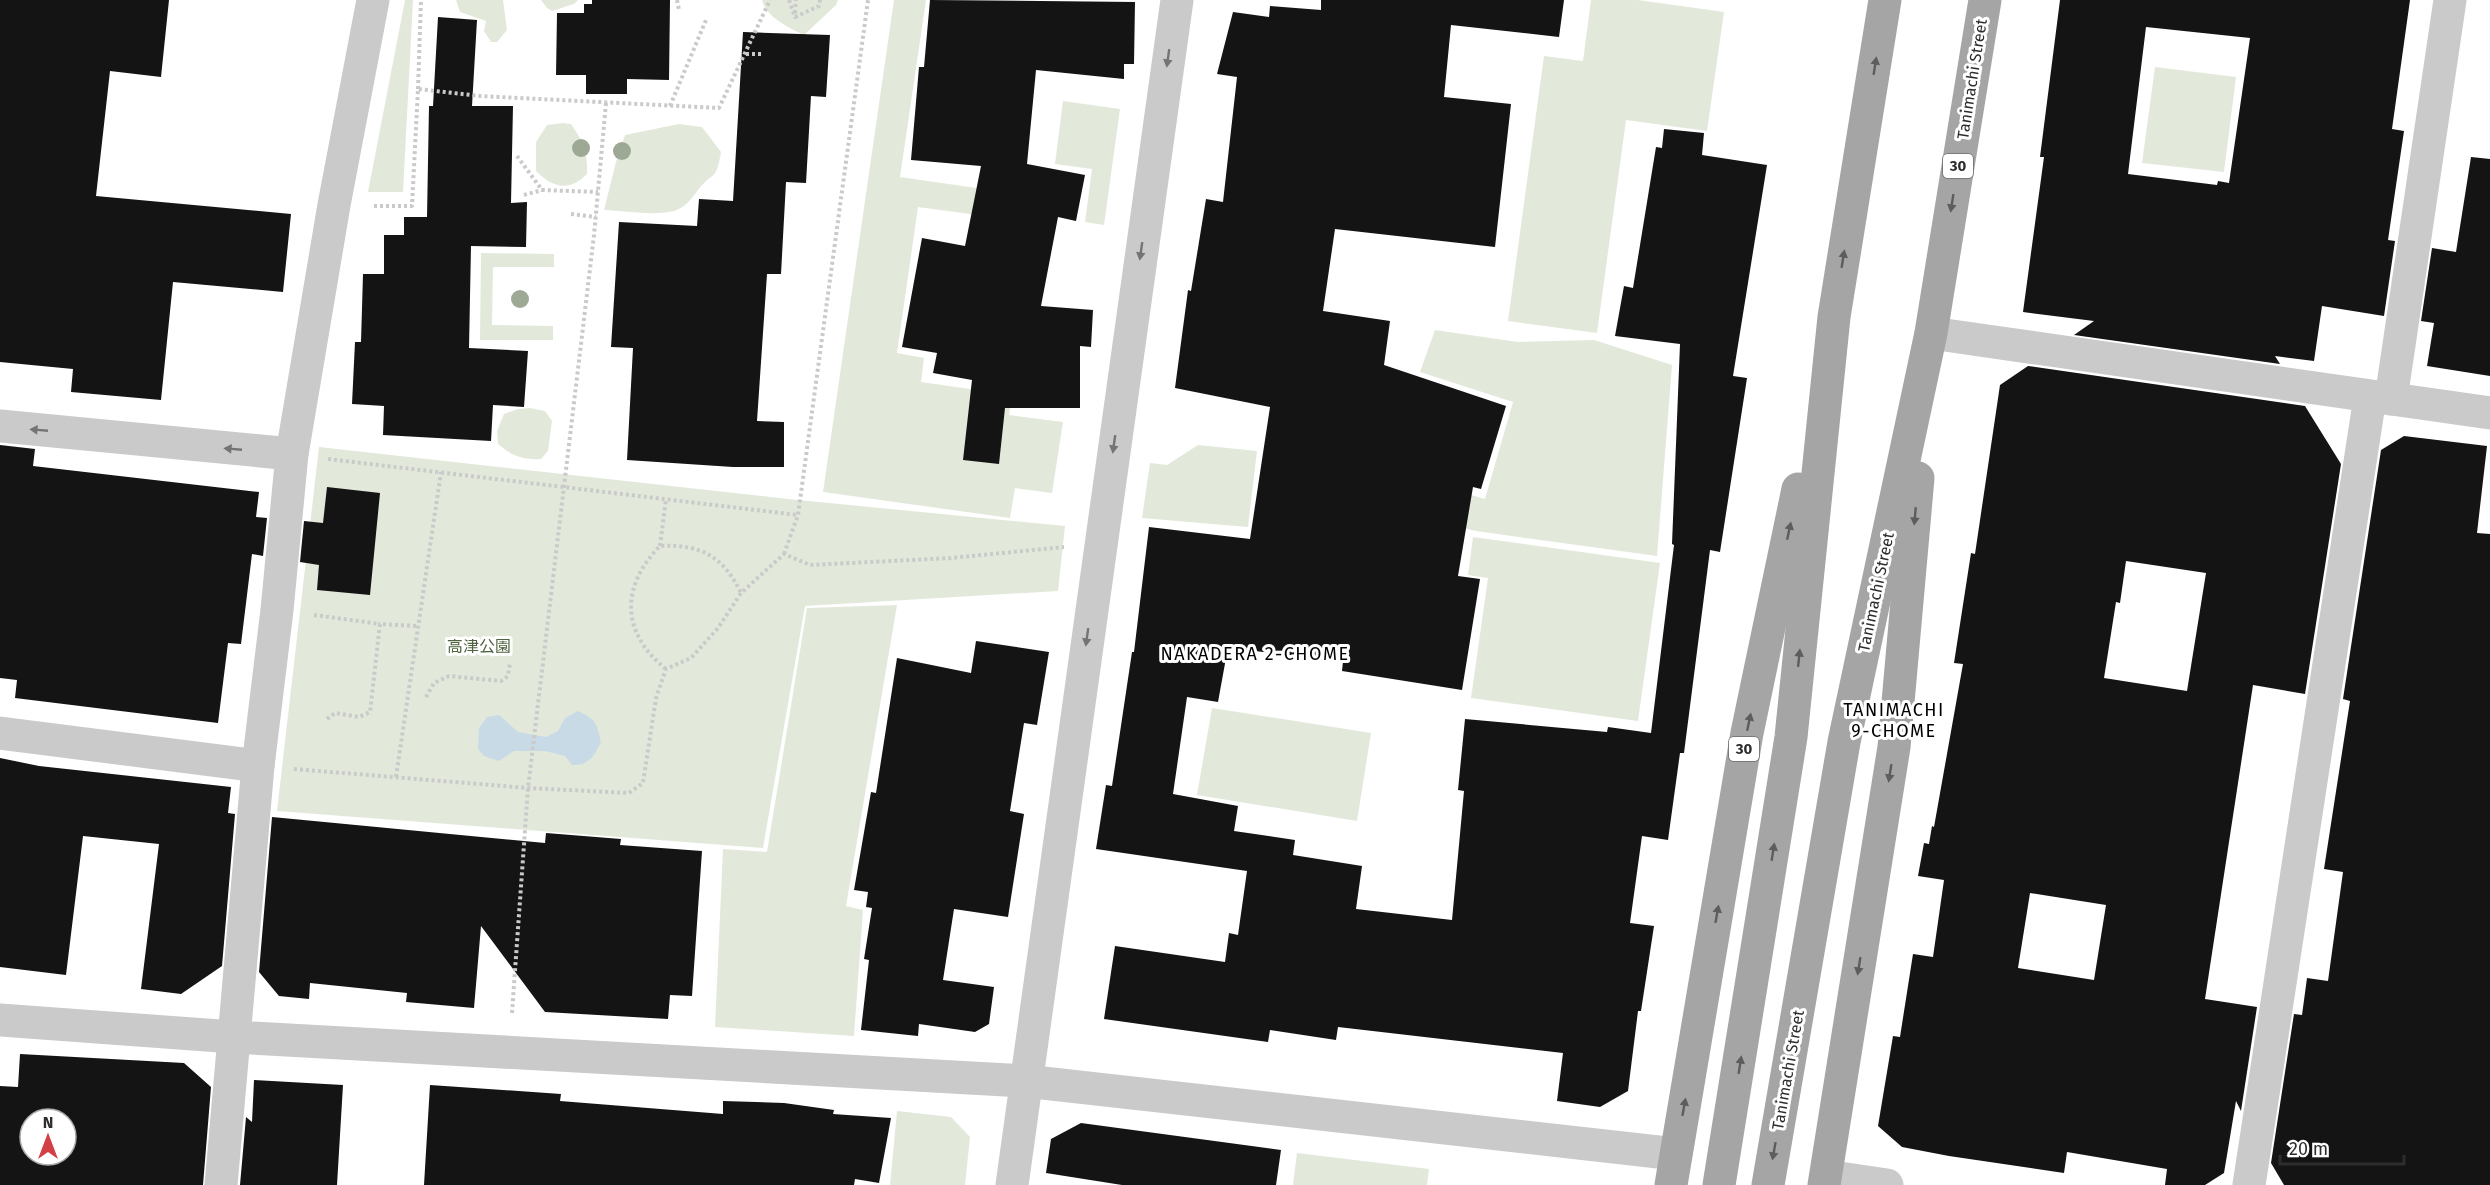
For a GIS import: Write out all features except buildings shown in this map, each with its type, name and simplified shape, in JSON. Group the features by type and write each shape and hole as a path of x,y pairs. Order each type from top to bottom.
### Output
{"main road":[{"name":"30","path":"1673,1170 1747,733 1834,317 1885,0"},
{"name":"Tanimachi Street","path":"1768,1185 1844,742 1931,333 1985,0"},
{"name":"30","path":"1719,1185 1791,737 1834,317"},
{"name":"30","path":"1825,1181 1894,747 1931,333"}],"street":[{"path":"221,1185 258,766 277,610 291,454 334,205 373,0"},
{"path":"1012,1185 1176,0"},
{"path":"2249,1185 2380,398 2450,0"},
{"path":"1931,333 2490,413"},
{"path":"0,426 291,454"},
{"path":"0,733 258,766"},
{"path":"0,1020 234,1037 1025,1081 1673,1170"},
{"path":"1825,1181 1887,1185"}],"path":[{"path":"334,205 412,206 421,0"},
{"path":"677,0 679,10"},
{"path":"418,89 480,96 720,108 770,0"},
{"path":"789,0 795,17"},
{"path":"795,17 796,0"},
{"path":"795,17 819,6 820,0"},
{"path":"258,766 528,788 629,793 643,783 656,698 666,669 691,658 718,628 741,593 784,554 798,515 868,0"},
{"path":"670,106 706,20"},
{"path":"745,54 762,54"},
{"path":"511,1020 528,788 596,217 606,103"},
{"path":"517,156 542,190"},
{"path":"524,195 542,190 598,192"},
{"path":"571,214 596,217"},
{"path":"291,454 798,515"},
{"path":"396,777 441,472"},
{"path":"666,499 660,546 646,560 636,578 631,599 632,619 639,639 650,656 666,669"},
{"path":"660,546 680,545 700,550 718,560 732,575 741,593"},
{"path":"784,554 810,565 951,558 1063,547"},
{"path":"327,617 417,626"},
{"path":"327,719 334,713 359,717 370,712 380,624"},
{"path":"426,697 434,683 449,676 501,681 508,676 510,663"}],"green space":[{"path":"405,0 413,0 403,192 368,192"},
{"path":"456,0 503,0 507,30 497,42 491,42 484,31 486,21 460,12"},
{"path":"541,0 578,0 574,4 552,11"},
{"path":"762,0 838,0 836,5 804,35 773,17"},
{"path":"894,0 926,0 900,177 1011,193 1007,219 918,207 897,353 924,358 921,382 1012,395 1009,415 1063,422 1052,493 1015,488 1010,518 823,492"},
{"path":"1591,0 1638,0 1724,12 1707,131 1626,120 1597,333 1508,321 1544,56 1583,61"},
{"path":"2155,67 2236,77 2224,172 2142,163"},
{"path":"1063,101 1120,109 1104,225 1085,222 1092,169 1055,164"},
{"path":"571,124 582,142 586,153 587,174 574,184 561,186 542,177 536,171 536,142 547,125"},
{"path":"679,124 702,127 721,152 714,175 678,210 648,213 604,210 625,135"},
{"path":"481,253 554,254 554,267 493,267 492,325 553,326 553,340 480,340"},
{"path":"1435,330 1518,342 1594,340 1672,365 1657,556 1476,531 1395,511 1403,476 1485,499 1513,402 1420,372"},
{"path":"530,408 545,411 552,421 548,451 541,459 518,456 498,444 497,431 504,414"},
{"path":"1198,445 1257,451 1248,527 1142,518 1150,463 1167,465"},
{"name":"高津公園","path":"319,447 788,499 1065,526 1058,591 805,606 763,848 277,811"},
{"path":"1473,537 1660,563 1638,721 1471,698 1488,578 1468,575"},
{"path":"897,605 846,906 863,910 854,1036 715,1027 723,849 767,852 807,608"},
{"path":"1212,708 1371,733 1357,821 1197,795"},
{"path":"897,1111 951,1117 970,1137 965,1185 890,1185"},
{"path":"1297,1153 1429,1169 1427,1185 1293,1185"}],"water":[{"path":"578,711 595,723 601,742 593,756 583,764 572,765 565,756 545,751 514,751 499,761 484,756 478,749 479,728 487,717 499,715 518,732 546,737 558,731 565,718"}],"district":[{"name":"NAKADERA 2-CHOME","path":"1255,654"},
{"name":"TANIMACHI 9-CHOME","path":"1894,720"}]}
